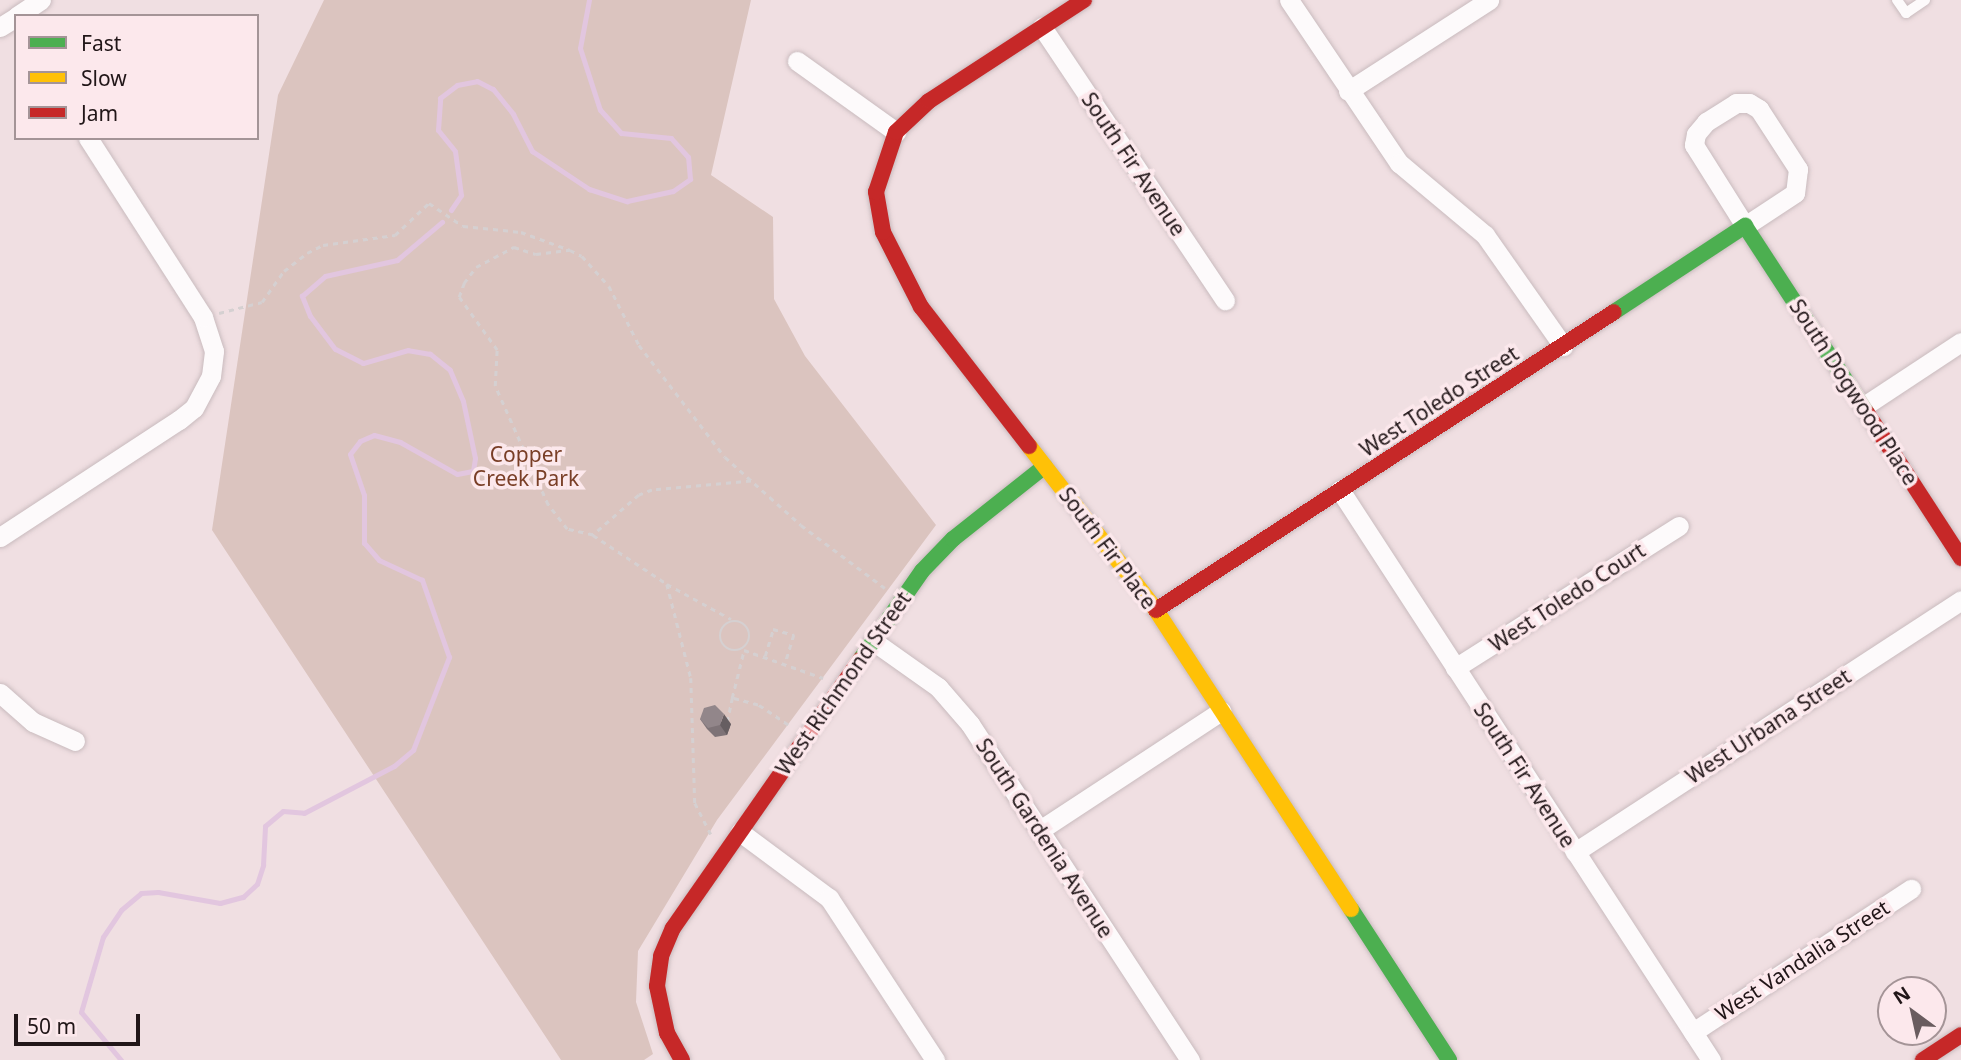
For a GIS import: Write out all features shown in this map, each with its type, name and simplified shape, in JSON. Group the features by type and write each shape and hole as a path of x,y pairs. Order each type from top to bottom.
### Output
{"street":[{"path":"22,14 41,0"},
{"path":"797,61 896,132 929,101 1084,0"},
{"path":"1290,0 1399,163 1468,219 1500,253 1563,346"},
{"path":"1349,91 1489,0"},
{"name":"South Fir Avenue","path":"1042,27 1225,300"},
{"name":"South Dogwood Place","path":"1745,226 1795,193 1798,169 1759,109 1749,103 1736,103 1706,122 1696,134 1694,145 1745,226 1961,558"},
{"name":"South Fir Place","path":"896,132 876,192 891,254 921,307 1156,610 1448,1060"},
{"path":"0,537 180,420 194,408 211,376 214,351 203,317 89,140"},
{"name":"West Toledo Street","path":"1156,610 1745,226"},
{"path":"1864,406 1961,342"},
{"name":"West Richmond Street","path":"682,1060 667,1033 657,986 662,956 673,928 936,554 1045,466"},
{"name":"South Fir Avenue","path":"1340,490 1712,1060"},
{"name":"West Toledo Court","path":"1455,668 1679,526"},
{"name":"West Urbana Street","path":"1575,852 1961,600"},
{"name":"South Gardenia Avenue","path":"873,641 920,672 952,701 1190,1060"},
{"path":"0,693 33,722 75,741"},
{"path":"1040,830 1221,710"},
{"path":"740,832 829,898 935,1060"},
{"name":"West Vandalia Street","path":"1693,1032 1911,889"},
{"path":"1923,1060 1961,1035"}],"lane":[{"path":"1897,0 1906,13 1925,0"}],"path":[{"path":"219,313 262,302 284,271 315,249 395,235 429,203 463,226 521,232 570,250 597,269 639,345 725,457 800,525 887,590"},
{"path":"570,250 536,254 514,247 476,267 459,297 497,350 495,386 548,505 567,529 593,535 607,548 667,584 748,627 750,645 744,650 726,729"},
{"path":"593,535 639,495 652,490 751,481"},
{"path":"667,584 691,678 695,803 704,826 716,836"},
{"path":"735,621 722,625 718,637 727,648 786,662 825,679"},
{"path":"765,656 773,629 794,635 786,662"},
{"path":"733,698 758,705 791,728"},
{"path":"691,716 703,721"}],"green space":[{"name":"Copper Creek Park","path":"324,0 751,0 711,175 773,217 774,299 805,356 936,525 717,820 638,951 636,1002 653,1054 644,1060 561,1060 212,530 278,95"}],"building":[{"path":"715,705 724,714 720,725 708,728 700,719 704,708"}],"waterway":[{"path":"451,210 461,195 455,151 438,130 440,98 457,85 477,81 493,89 513,114 532,151 589,189 627,201 673,191 690,179 688,157 671,138 621,133 600,110 580,48 589,0"},
{"path":"121,1060 81,1012 103,937 121,910 141,893 158,892 220,903 243,897 257,884 263,865 265,826 283,811 304,813 394,766 413,750 449,657 422,580 379,560 364,543 364,495 350,454 360,441 374,435 400,442 457,474 473,471 475,458 463,401 450,370 430,354 408,350 363,363 335,349 310,316 302,296 325,276 397,260 442,222"}],"traffic: fast":[{"path":"1614,312 1745,226 1867,413"},
{"path":"860,660 922,571 953,539 1045,466"},
{"path":"1351,909 1449,1060"}],"traffic: slow":[{"path":"1029,446 1156,610 1351,909"}],"traffic: jam":[{"path":"1029,446 921,307 883,232 876,192 896,132 929,101 1084,0"},
{"path":"1156,610 1614,312"},
{"path":"1867,413 1961,558"},
{"path":"682,1060 667,1033 657,986 661,956 673,928 860,660"},
{"path":"1923,1060 1961,1035"}]}
